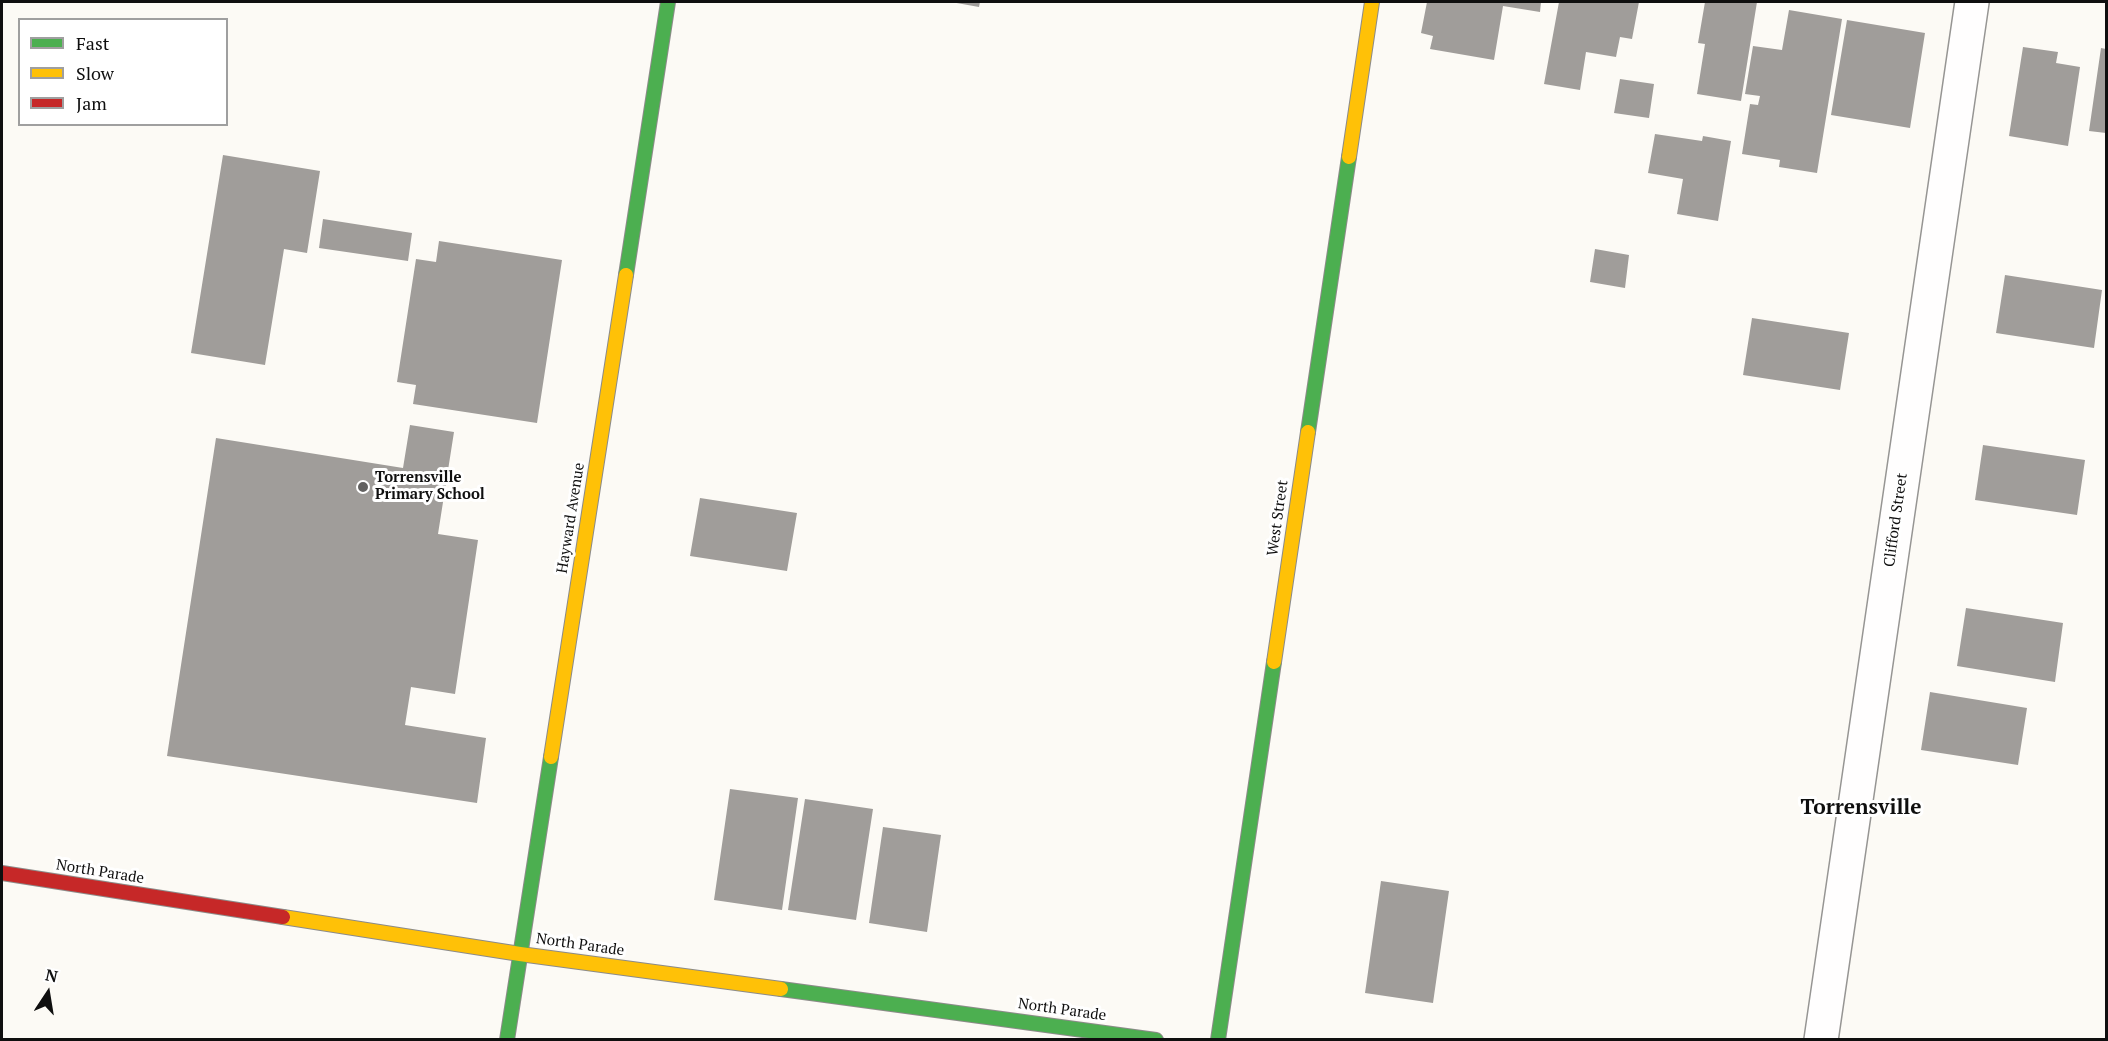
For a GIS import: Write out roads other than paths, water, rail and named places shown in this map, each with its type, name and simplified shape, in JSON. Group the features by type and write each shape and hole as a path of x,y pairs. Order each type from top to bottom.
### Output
{"street":[{"name":"Hayward Avenue","path":"507,1040 668,2"},
{"name":"West Street","path":"1218,1040 1372,2"},
{"name":"Clifford Street","path":"1821,1040 1972,2"},
{"name":"North Parade","path":"2,873 520,954 1156,1040"}],"place":[{"name":"Torrensville Primary School","path":"363,487"}],"district":[{"name":"Torrensville","path":"1861,808"}]}
